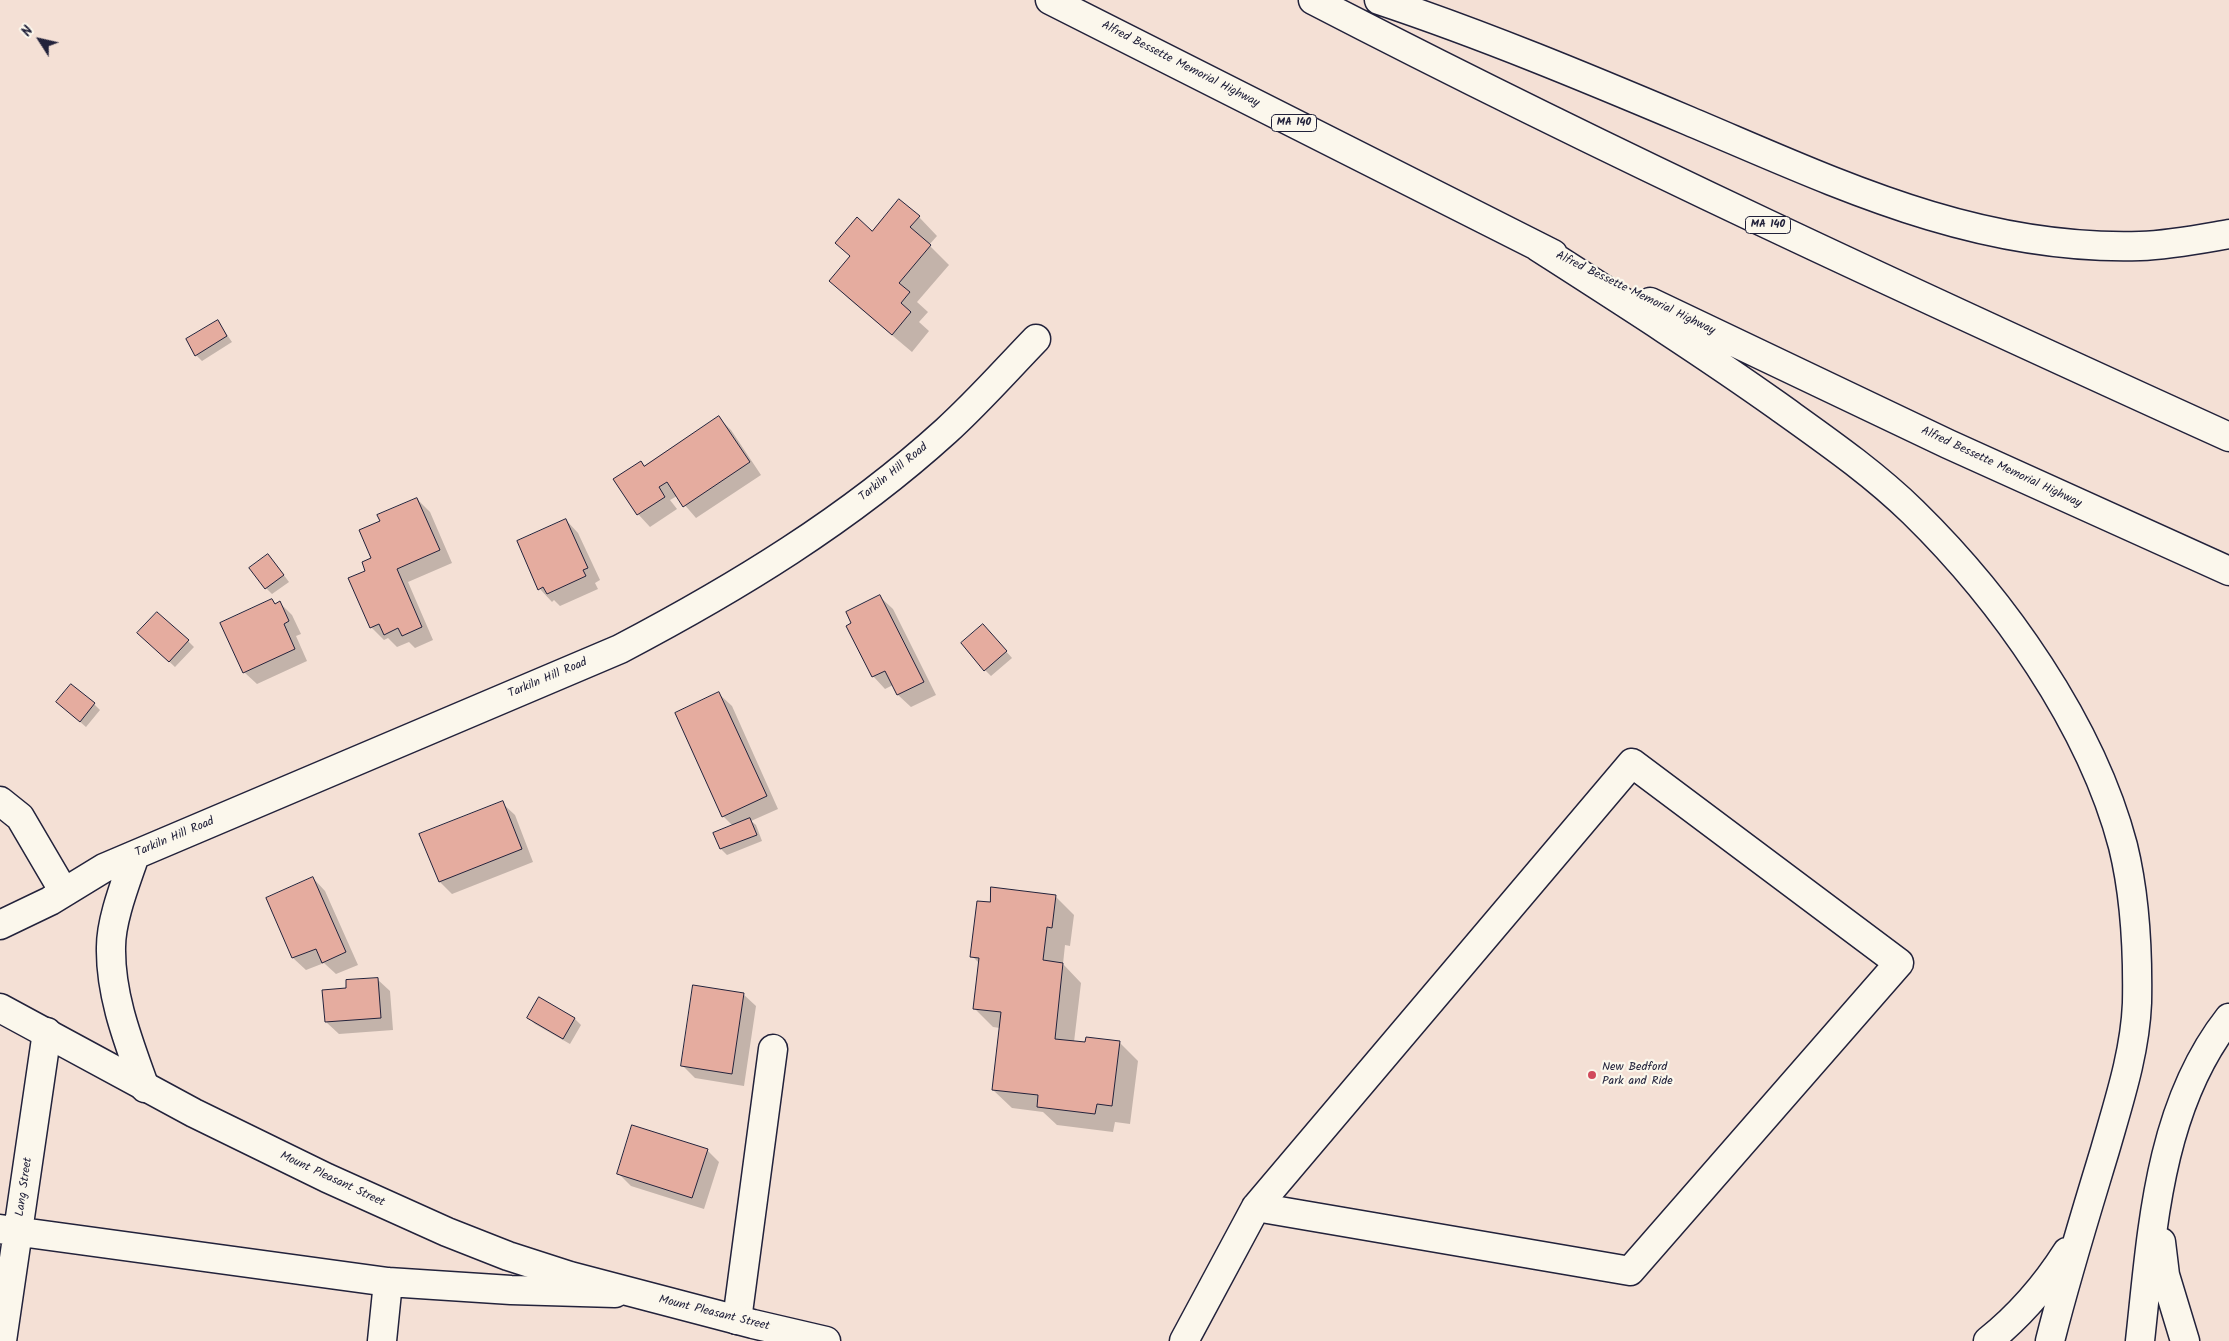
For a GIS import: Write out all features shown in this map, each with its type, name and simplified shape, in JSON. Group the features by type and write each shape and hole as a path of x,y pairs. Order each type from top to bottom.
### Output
{"main road":[{"name":"Alfred Bessette Memorial Highway","path":"1050,0 1538,247 1831,389 2229,571"},
{"name":"MA 140","path":"1313,0 1708,196 1949,310 2229,436"},
{"path":"1379,0 1550,63 1829,181 1938,219 1994,233 2092,246 2141,246 2189,241 2229,234"},
{"path":"1538,247 1757,391 1862,468 1911,510 1957,558 2001,610 2038,664 2072,722 2101,784 2123,846 2134,914 2137,995 2133,1040 2127,1074 2050,1341"},
{"name":"Tarkiln Hill Road","path":"0,925 64,892 104,868 620,649 684,615 808,539 896,473 946,430 1036,339"},
{"path":"1184,1341 1256,1207 1632,763 1900,963 1630,1271 1256,1207"},
{"path":"0,801 20,817 64,892"},
{"path":"135,855 119,904 110,946 114,984 121,1017 144,1088"},
{"name":"Mount Pleasant Street","path":"0,1008 47,1032 144,1088 327,1178 447,1232 508,1256 747,1328 826,1341"},
{"path":"2140,1341 2153,1223 2173,1128 2195,1072 2229,1018"},
{"name":"Lang Street","path":"2,1341 9,1230 47,1032"},
{"path":"747,1328 773,1049"},
{"path":"2161,1181 2160,1229 2165,1275 2185,1341"},
{"path":"1988,1341 2029,1301 2058,1267 2082,1227"},
{"name":"Mount Pleasant Street","path":"9,1230 388,1282 511,1290 632,1294"},
{"path":"382,1341 388,1282"}],"building":[{"path":"899,199 920,216 910,227 931,245 899,283 910,292 901,303 911,312 892,335 829,281 850,256 835,243 857,217 872,231"},
{"path":"218,320 227,336 195,356 186,339"},
{"path":"719,416 750,462 683,507 667,482 659,487 665,497 637,515 613,479 641,461 644,466"},
{"path":"417,498 440,550 397,569 422,627 402,636 398,628 384,635 379,624 370,628 348,578 365,571 362,562 371,558 359,530 380,521 377,515"},
{"path":"566,519 588,568 583,570 586,576 547,594 543,587 538,590 517,541"},
{"path":"268,554 284,575 265,589 249,568"},
{"path":"880,595 924,682 897,695 885,671 872,677 846,626 851,623 846,612"},
{"path":"272,599 275,604 280,601 289,621 284,624 295,649 243,673 220,623"},
{"path":"157,612 189,640 169,662 137,633"},
{"path":"983,624 1007,651 984,671 961,643"},
{"path":"71,684 95,703 80,722 56,702"},
{"path":"719,692 767,796 722,817 675,713"},
{"path":"503,801 522,849 439,882 419,834"},
{"path":"750,818 757,835 720,849 713,833"},
{"path":"313,877 346,952 322,963 316,949 292,958 266,898"},
{"path":"991,887 1056,895 1052,928 1047,927 1043,960 1063,963 1055,1039 1085,1042 1086,1037 1120,1041 1112,1106 1097,1104 1095,1114 1037,1107 1038,1095 992,1090 1001,1012 973,1009 979,958 970,957 977,901 990,902"},
{"path":"378,978 381,1018 325,1022 322,990 346,988 346,980"},
{"path":"693,985 744,993 732,1074 681,1066"},
{"path":"539,997 575,1018 563,1039 527,1018"},
{"path":"632,1125 708,1149 692,1198 617,1174"}],"place":[{"name":"New Bedford Park and Ride","path":"1592,1075"}]}
